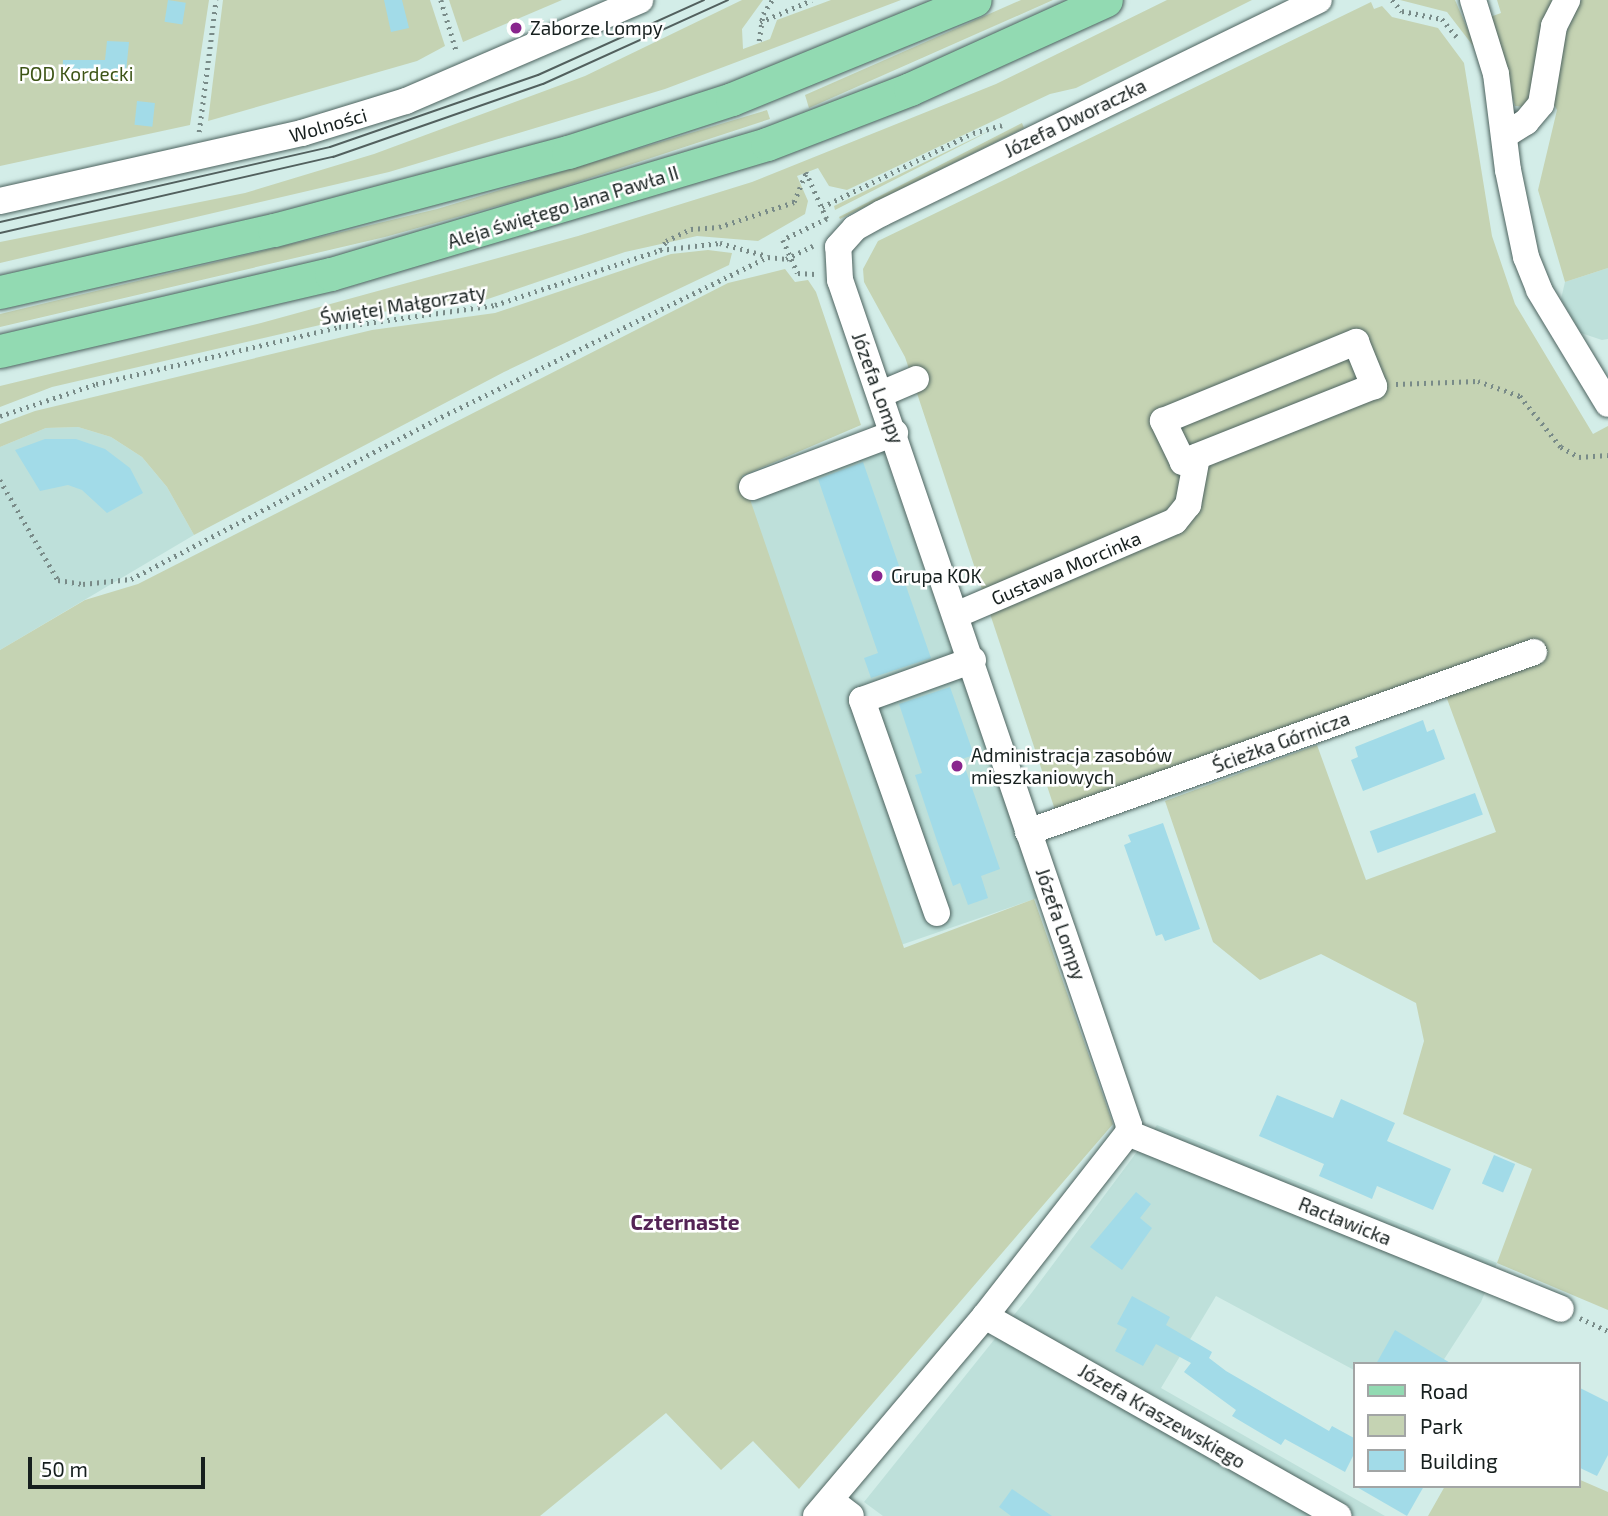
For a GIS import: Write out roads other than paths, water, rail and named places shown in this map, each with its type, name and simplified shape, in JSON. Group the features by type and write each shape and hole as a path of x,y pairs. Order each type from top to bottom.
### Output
{"main road":[{"path":"0,292 274,230 568,152 732,99 975,0"},
{"name":"Aleja świętego Jana Pawła II","path":"0,351 331,274 743,152 910,89 1106,0"}],"street":[{"name":"Wolności","path":"0,201 290,136 406,101 640,0"},
{"name":"Józefa Dworaczka","path":"838,247 855,228 873,217 1319,0"},
{"path":"1473,0 1496,74 1515,214 1527,257 1539,290 1598,366 1608,404"},
{"path":"1505,135 1526,122 1541,104 1554,26 1567,0"},
{"name":"Józefa Lompy","path":"838,247 840,280 973,660 1028,832 1127,1116 1128,1133"},
{"path":"1356,342 1374,386 1197,457 1182,462 1163,421 1356,342"},
{"path":"881,394 916,379"},
{"path":"752,487 895,433"},
{"name":"Gustawa Morcinka","path":"956,614 1175,521 1188,505 1197,457"},
{"name":"Ścieżka Górnicza","path":"1028,832 1534,652"},
{"path":"937,913 862,700 973,660"},
{"path":"832,1511 1128,1133"},
{"name":"Racławicka","path":"1128,1133 1561,1309"},
{"name":"Józefa Kraszewskiego","path":"985,1316 1338,1516"}],"tram line":[{"path":"0,222 330,147 538,75 704,0"},
{"path":"0,233 333,157 543,84 728,0"}],"place":[{"name":"Zaborze Lompy","path":"516,28"},
{"name":"Grupa KOK","path":"877,576"},
{"name":"Administracja zasobów mieszkaniowych","path":"957,766"}],"district":[{"name":"Czternaste","path":"685,1222"}],"park label":[{"name":"POD Kordecki","path":"76,74"}]}
